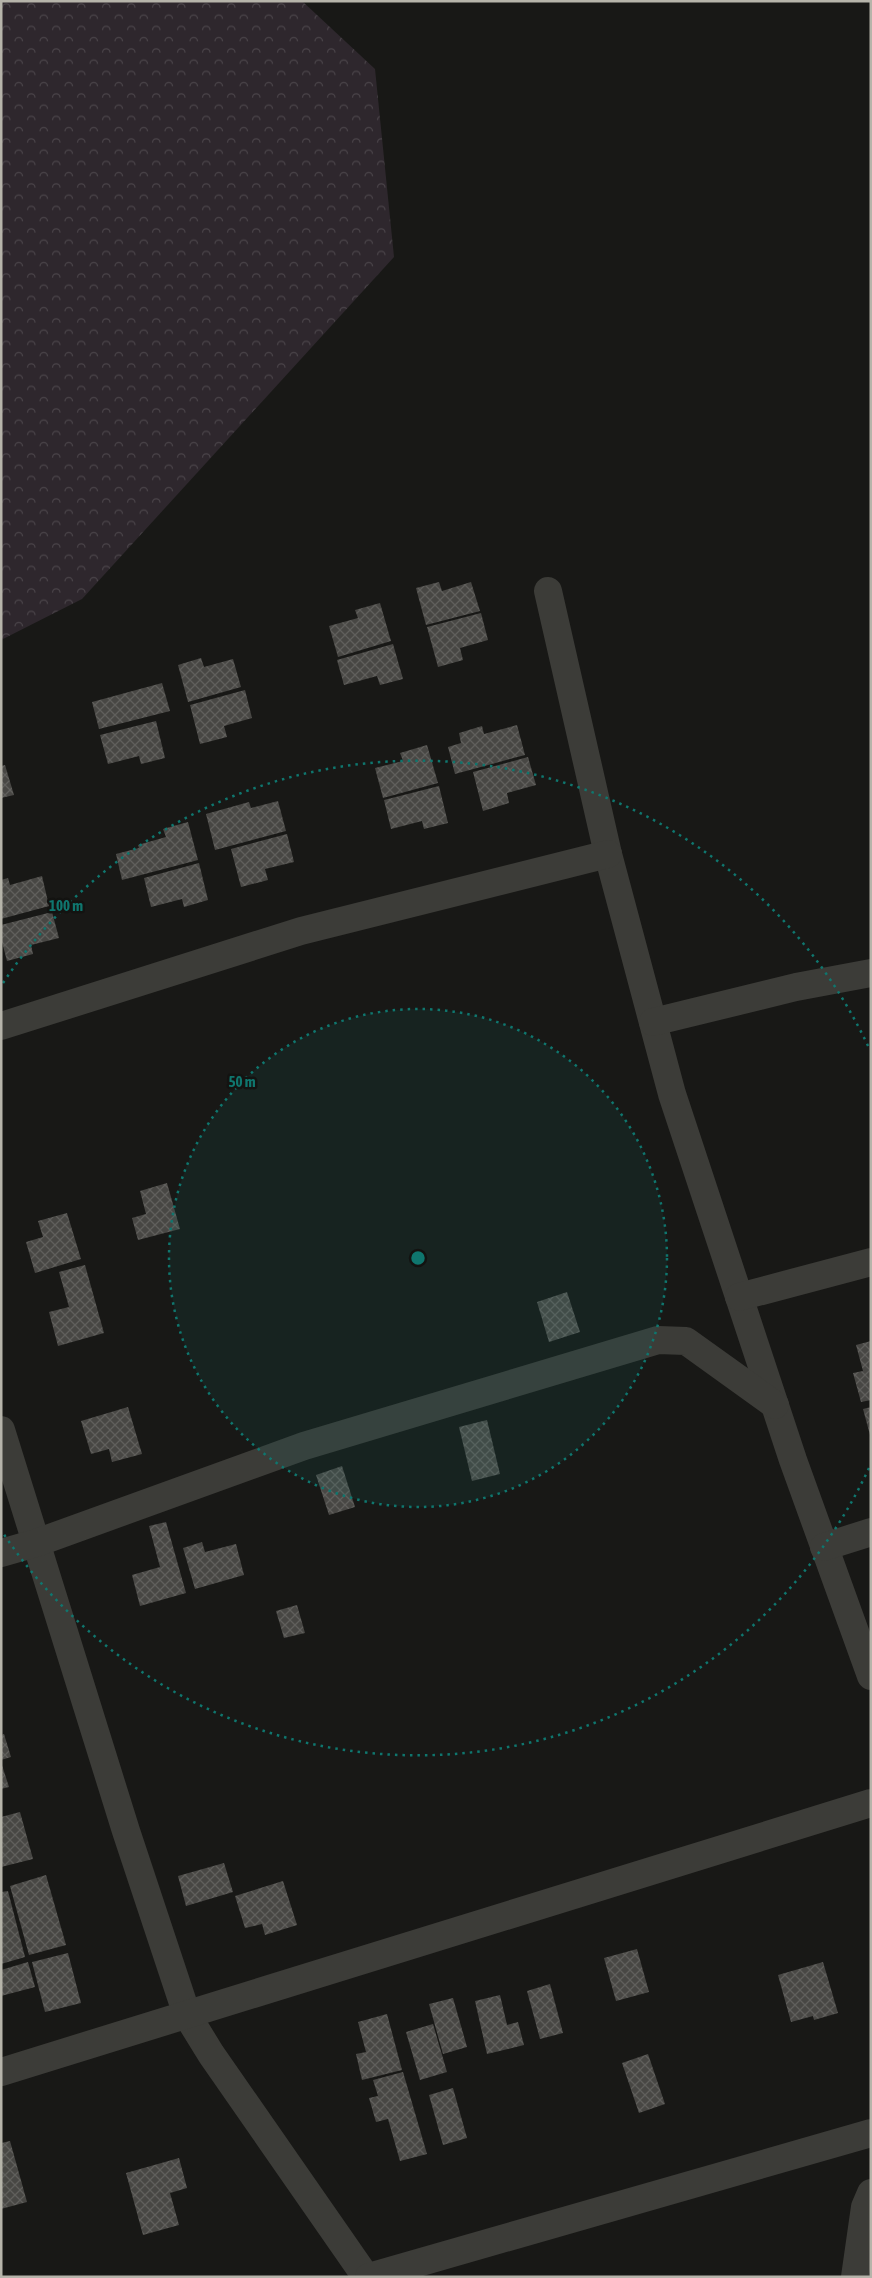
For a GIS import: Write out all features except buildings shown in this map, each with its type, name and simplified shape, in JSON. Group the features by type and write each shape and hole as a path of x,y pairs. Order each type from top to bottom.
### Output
{"street":[{"path":"548,591 608,854 672,1094 775,1405 871,1676"},
{"path":"1,1026 301,931 608,854"},
{"path":"653,1022 796,987 871,973"},
{"path":"739,1297 871,1262"},
{"path":"1,1553 36,1543 304,1446 658,1340 686,1342 775,1405"},
{"path":"1,1430 147,1895 187,2015 211,2054 368,2277 871,2132"},
{"path":"824,1546 871,1532"},
{"path":"1,2072 871,1803"},
{"path":"855,2277 865,2207 871,2193"}],"green space":[{"path":"1,1 302,1 375,69 394,257 82,599 1,640"}]}
